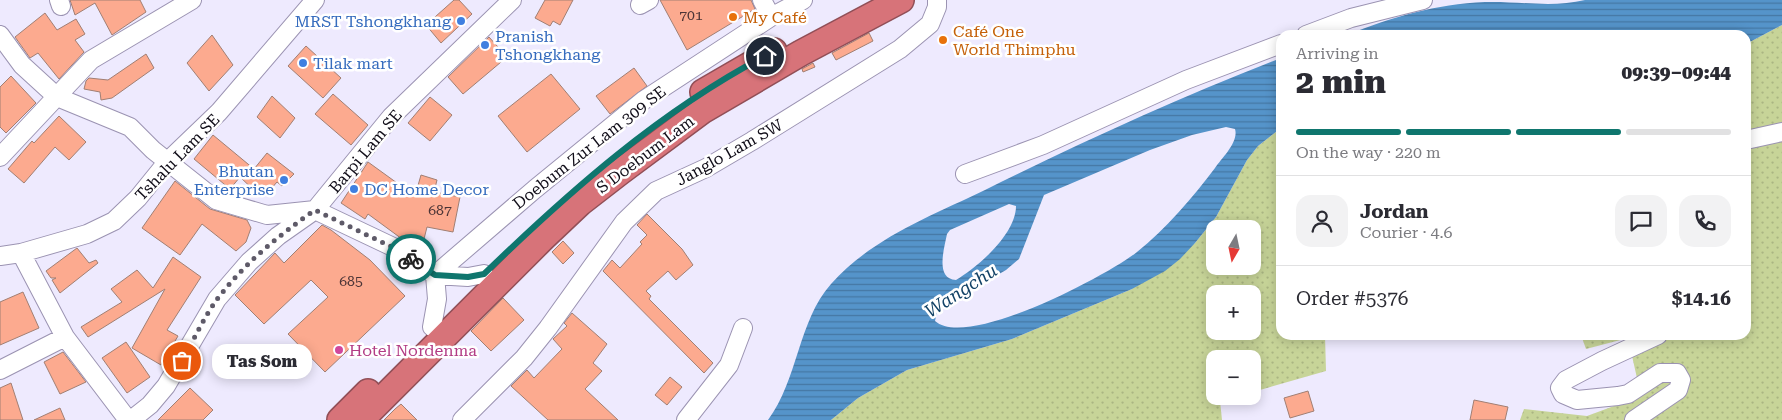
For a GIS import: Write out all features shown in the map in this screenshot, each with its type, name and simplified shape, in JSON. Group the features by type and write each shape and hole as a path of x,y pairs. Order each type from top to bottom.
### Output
{"highway":[{"name":"S Doebum Lam","path":"340,420 484,274 586,179 691,100 738,70 868,0"},
{"name":"S Doebum Lam","path":"362,420 549,232 606,182 702,111 801,53 901,0"}],"street":[{"path":"0,157 91,60 192,0"},
{"name":"Tshalu Lam SE","path":"0,256 20,253 102,229 114,221 138,198 168,161 219,112 315,0"},
{"name":"Barpi Lam SE","path":"129,420 150,405 166,386 217,299 248,262 278,236 315,210 391,117 512,0"},
{"path":"762,0 771,17"},
{"name":"Doebum Zur Lam 309 SE","path":"435,275 535,189 644,100 771,17 803,0"},
{"name":"Janglo Lam SW","path":"462,420 524,358 548,328 624,222 656,190 721,159 900,49 930,24 937,7 937,0"},
{"path":"1319,30 1351,18 1423,0"},
{"path":"0,35 22,65 57,97 130,127 153,150 216,200 252,212 276,216 315,210 392,247 435,275 468,277 484,274"},
{"path":"964,174 1043,145 1186,80 1276,46"},
{"path":"1751,139 1782,132"},
{"path":"20,253 65,337 129,420"},
{"path":"432,327 438,299 435,275"},
{"path":"686,420 729,365 743,328"},
{"path":"0,370 65,337"},
{"path":"1634,420 1678,390 1681,380 1677,373 1660,373 1628,394 1587,400 1568,398 1560,388 1562,382 1577,373 1647,340"}],"green space":[{"path":"1782,25 1782,420 1520,420 1524,409 1587,416 1641,396 1628,340 1751,340 1751,41"},
{"path":"1276,132 1276,340 1325,340 1326,371 1261,390 1261,350 1206,350 1206,405 1220,405 1222,420 831,420 858,398 907,370 1012,339 1132,289 1195,243 1206,229 1206,275 1261,275 1261,220 1214,220 1247,160 1258,146"},
{"path":"1583,340 1620,340 1586,349"}],"water":[{"path":"1585,0 1782,0 1782,25 1751,41 1751,30 1361,30 1414,12 1449,5 1485,2 1560,4"},
{"name":"Wangchu","path":"1276,60 1276,132 1258,146 1247,160 1216,217 1214,220 1206,220 1206,229 1180,259 1165,271 1132,289 1012,339 907,370 858,398 831,420 768,420 786,387 811,315 831,284 847,268 884,241 923,219 1132,121","holes":["1226,127 1235,129 1236,134 1225,155 1179,212 1148,243 1121,263 1069,292 1005,318 976,326 952,327 935,321 937,312 941,308 1006,270 1019,259 1044,195 1150,150 1192,135","1009,204 1016,206 1010,228 1003,238 975,267 956,280 949,278 945,274 943,269 944,247 950,230"]}],"building":[{"path":"70,0 140,0 146,12 112,35 95,3 75,15"},
{"path":"454,0 459,0 472,14 441,43 426,25"},
{"path":"545,0 573,0 560,25 553,21 550,26 535,18"},
{"path":"660,0 751,0 755,9 687,50"},
{"path":"45,13 57,30 76,19 85,34 75,40 84,52 59,79 38,53 30,58 15,37"},
{"path":"869,33 873,41 836,60 832,53"},
{"path":"212,35 233,65 209,91 187,63"},
{"path":"489,37 507,57 463,94 448,77"},
{"path":"306,46 341,78 323,98 288,66"},
{"path":"146,54 154,68 112,98 101,100 100,92 84,89 89,78 108,80"},
{"path":"813,63 815,67 803,72 802,69"},
{"path":"634,68 647,86 610,114 596,96"},
{"path":"551,74 580,109 527,152 498,116"},
{"path":"11,76 36,103 6,133 0,127 0,87"},
{"path":"333,94 368,125 351,145 315,114"},
{"path":"272,96 295,118 280,138 257,117"},
{"path":"430,97 452,115 430,141 408,123"},
{"path":"59,116 86,142 69,160 55,147 24,183 8,169 32,141 34,143"},
{"path":"213,135 254,169 267,153 294,174 282,186 277,182 270,190 266,186 258,194 240,177 230,189 194,159"},
{"path":"368,162 415,196 421,175 437,180 434,192 460,197 453,232 427,227 421,251 417,250 368,214 365,219 341,203"},
{"path":"175,181 210,209 247,220 251,228 246,242 236,251 202,224 180,255 142,228"},
{"path":"647,214 682,249 693,265 676,280 668,271 646,291 651,296 649,299 713,363 704,373 603,271 612,260 620,268 642,244 640,242 647,235 637,225"},
{"path":"322,225 370,260 405,296 325,372 288,334 328,297 311,280 264,324 235,295 275,253 284,263"},
{"path":"563,241 574,253 563,264 552,252"},
{"path":"77,248 89,263 96,260 98,263 60,293 52,280 56,278 51,278 46,271"},
{"path":"173,257 201,277 167,330 178,336 161,365 132,348 165,289 88,337 81,327 122,302 111,289 137,270 153,288"},
{"path":"23,292 39,328 0,345 0,302"},
{"path":"503,298 524,320 491,351 471,331"},
{"path":"572,313 607,344 593,363 602,371 585,389 618,420 548,420 511,386 527,370 534,378 562,349 553,339 567,326 564,323"},
{"path":"126,342 150,377 127,393 102,358"},
{"path":"63,352 86,382 60,394 44,362"},
{"path":"670,377 682,387 667,405 655,395"},
{"path":"11,383 23,420 0,420 0,388"},
{"path":"190,388 213,410 203,420 158,420"},
{"path":"1308,391 1314,411 1290,418 1284,398"},
{"path":"1474,400 1508,407 1505,420 1470,420"},
{"path":"401,404 417,420 384,420 395,409"},
{"path":"60,408 65,420 34,420"}],"way so far":[{"path":"182,361 217,299 248,262 278,236 315,210 392,247 411,259"}],"place":[{"name":"My Café","path":"733,17"},
{"name":"MRST Tshongkhang","path":"461,21"},
{"name":"Café One World Thimphu","path":"943,40"},
{"name":"Pranish Tshongkhang","path":"485,45"},
{"name":"Tilak mart","path":"303,63"},
{"name":"Bhutan Enterprise","path":"284,180"},
{"name":"DC Home Decor","path":"354,189"},
{"name":"Hotel Nordenma","path":"339,350"},
{"name":"Tas Som","path":"182,361"}],"route":[{"path":"411,259 435,275 468,277 484,274 571,192 609,160 691,100 738,70 765,56"}]}
